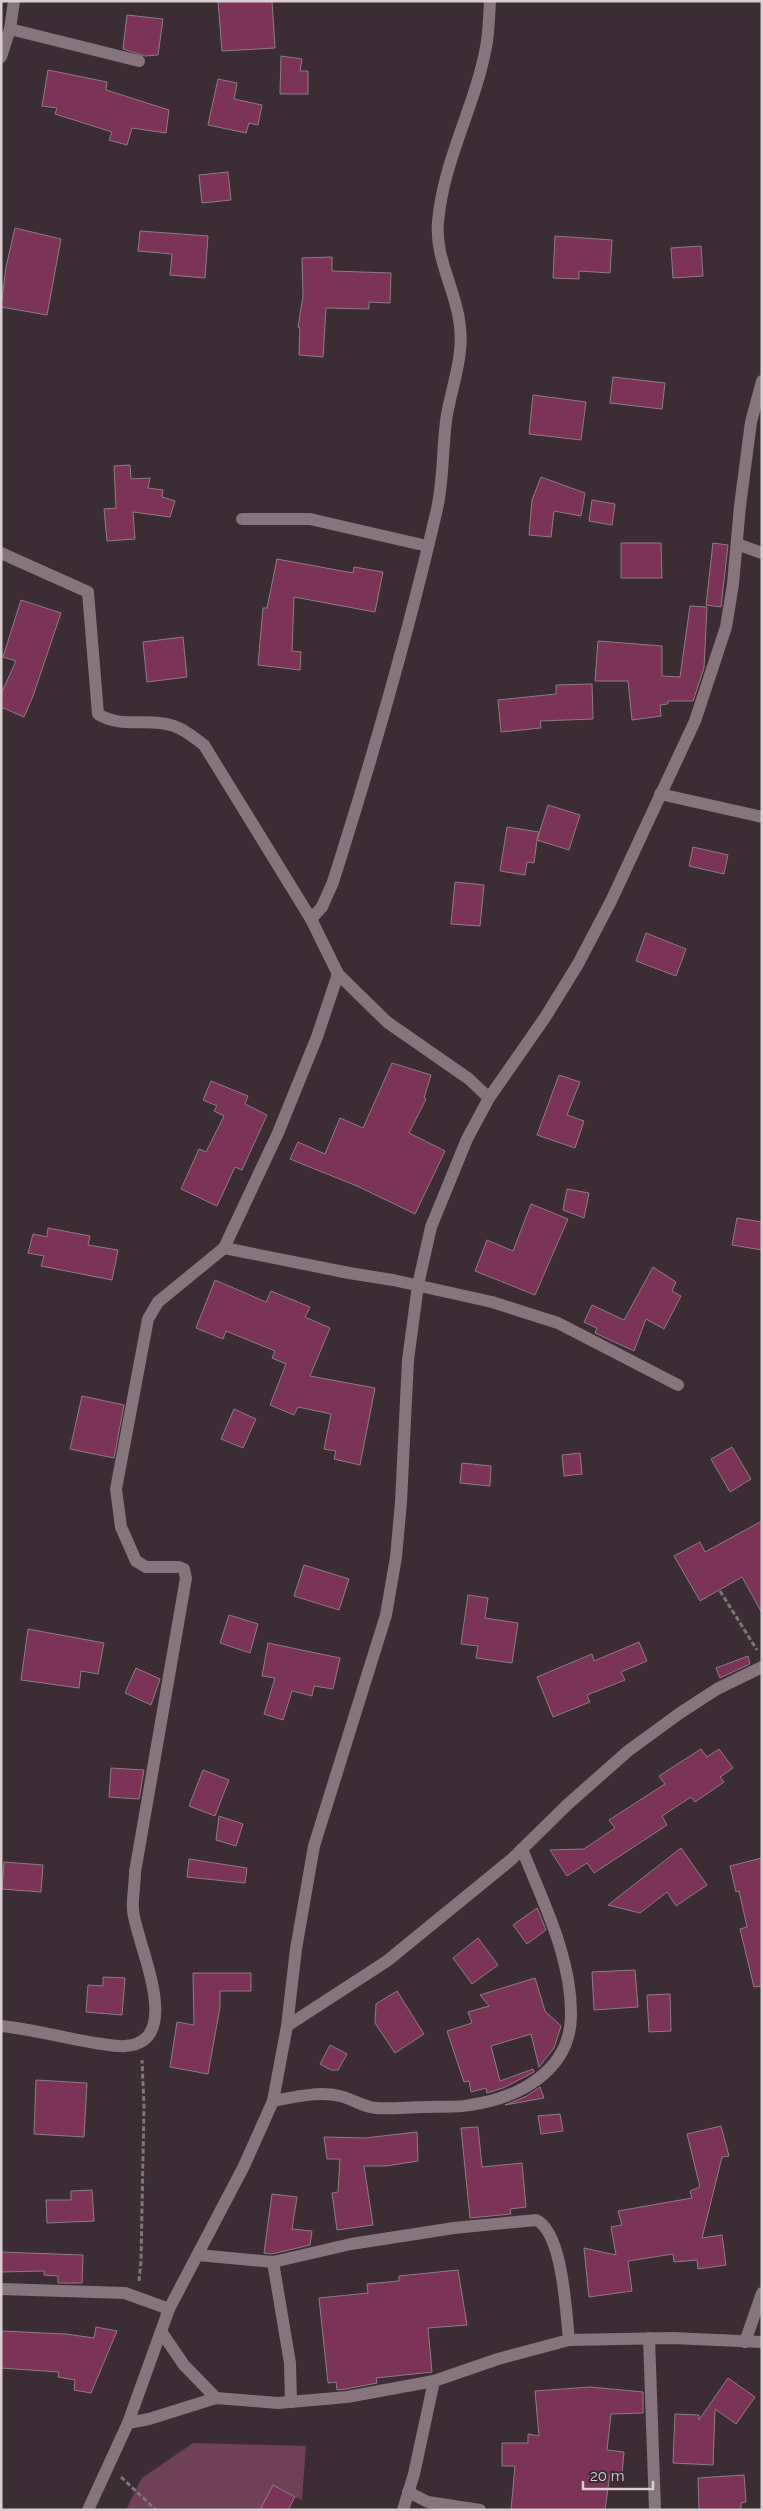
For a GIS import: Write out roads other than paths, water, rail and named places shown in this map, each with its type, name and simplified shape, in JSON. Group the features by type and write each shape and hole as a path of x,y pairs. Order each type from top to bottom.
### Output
{"street":[{"path":"1,57 10,29 14,1"},
{"path":"312,918 322,907 340,861 392,692 417,598 437,506 447,415 460,352 462,329 457,305 440,252 438,224 446,175 486,48 490,1"},
{"path":"10,29 139,61"},
{"path":"88,2510 110,2466 128,2423 162,2333 169,2308 244,2166 273,2101 288,2026 299,1930 314,1846 386,1615 396,1557 408,1360 418,1285 431,1227 447,1183 489,1098 546,1016 578,964 611,901 695,721 726,627 750,422 762,380"},
{"path":"242,519 310,519 427,546"},
{"path":"737,544 762,553"},
{"path":"1,553 88,592 91,607 93,677 98,714 117,723 173,725 187,732 204,745 312,918 338,974 387,1022 469,1079 489,1098"},
{"path":"660,794 762,817"},
{"path":"1,2026 109,2045 126,2046 140,2042 152,2028 155,2004 148,1962 133,1911 136,1872 186,1578 184,1569 179,1567 146,1568 136,1562 121,1527 116,1489 148,1319 158,1302 224,1248 278,1133 317,1037 338,974"},
{"path":"224,1248 418,1285 492,1302 558,1324 678,1385"},
{"path":"288,2026 387,1961 522,1849 628,1751 687,1708 717,1689 762,1667"},
{"path":"273,2101 311,2094 343,2097 375,2108 469,2106 495,2100 525,2089 555,2065 570,2031 568,1987 562,1955 552,1925 522,1849"},
{"path":"198,2255 273,2262 351,2244 454,2228 536,2220 548,2230 560,2270 569,2340"},
{"path":"273,2262 290,2363 292,2402"},
{"path":"1,2289 125,2293 169,2308"},
{"path":"745,2342 762,2293"},
{"path":"162,2333 184,2365 216,2398"},
{"path":"649,2338 655,2510"},
{"path":"128,2423 148,2419 216,2398 278,2403 292,2402 347,2397 434,2381 498,2359 569,2340 649,2338 762,2342"},
{"path":"402,2510 414,2474 434,2381"},
{"path":"408,2492 428,2502 480,2510"}]}
